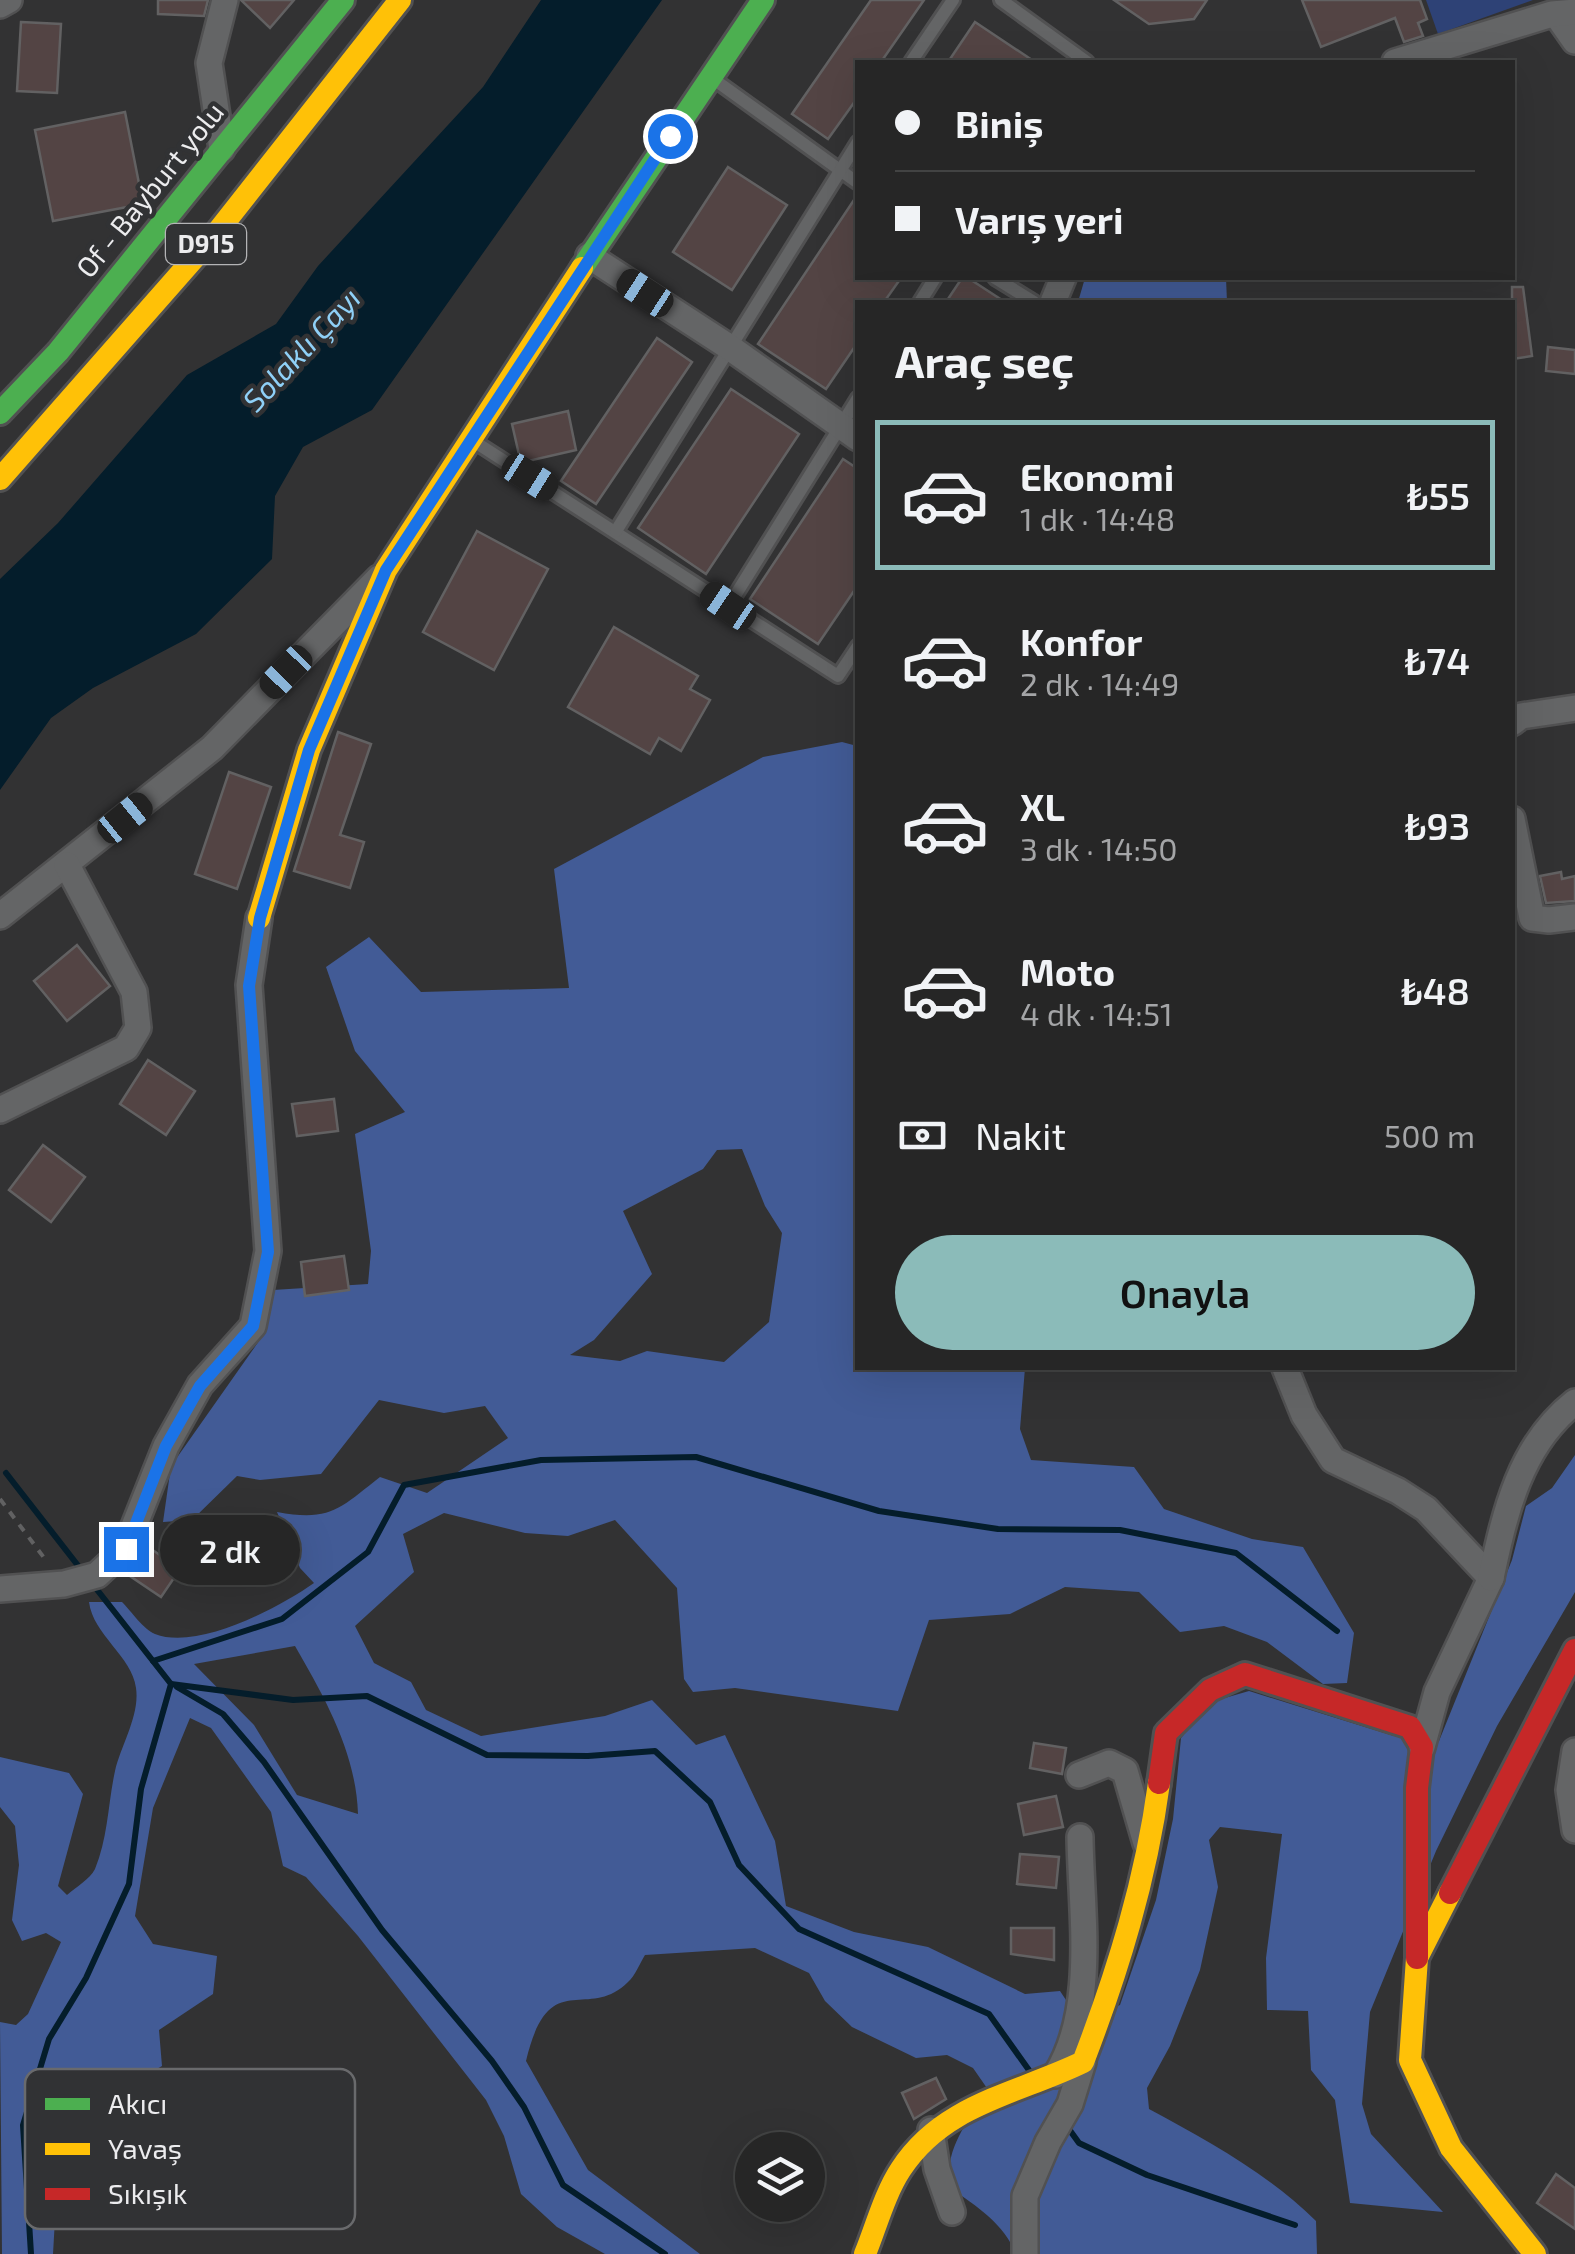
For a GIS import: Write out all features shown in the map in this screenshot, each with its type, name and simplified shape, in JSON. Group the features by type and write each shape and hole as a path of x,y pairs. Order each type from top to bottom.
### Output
{"main road":[{"name":"Of - Bayburt yolu","path":"0,413 58,352 342,0"},
{"name":"D915","path":"0,479 218,231 400,0"},
{"path":"260,918 309,750 386,570 473,441 588,256 762,0"},
{"path":"1417,1958 1575,1650"},
{"path":"865,2254 898,2171 931,2130 980,2103 1084,2062 1110,1992 1149,1857 1166,1733 1210,1690 1244,1674 1410,1727 1422,1748 1417,1788 1417,1958 1410,2060 1450,2148 1534,2254"}],"street":[{"path":"0,5 10,0"},
{"path":"222,149 209,62 224,0"},
{"path":"1402,60 1566,13 1575,41"},
{"path":"588,256 848,431"},
{"path":"0,916 212,748 386,570"},
{"path":"1515,721 1521,716 1575,708"},
{"path":"1515,833 1532,918 1575,916"},
{"path":"0,1110 126,1048 138,1028 134,992 68,865"},
{"path":"0,1589 64,1584 97,1576 126,1549 166,1446 200,1386 253,1326 268,1252 249,986 260,918"},
{"path":"1286,1370 1304,1415 1333,1460 1365,1473 1426,1509 1491,1578"},
{"path":"1422,1748 1437,1692 1491,1578 1526,1456 1554,1418 1575,1402"},
{"path":"1575,1751 1569,1790 1575,1830"},
{"path":"1080,1775 1108,1763 1125,1771 1149,1857"},
{"path":"1056,2076 1068,2056 1082,1991 1080,1837"},
{"path":"1025,2254 1025,2196 1048,2142 1070,2104 1084,2062"},
{"path":"931,2130 936,2168 952,2212"}],"lane":[{"path":"912,60 953,0"},
{"path":"1000,0 1084,60"},
{"path":"710,77 855,181"},
{"path":"616,532 855,146"},
{"path":"998,280 1031,300"},
{"path":"728,606 848,431"},
{"path":"473,441 838,676 855,650"}],"path":[{"path":"0,1499 64,1584"}],"shaded area":[{"path":"1426,0 1533,0 1438,34"},
{"path":"1084,280 1226,280 1227,300 1079,300"},
{"path":"842,742 855,745 855,1370 1025,1370 1020,1429 1031,1460 1134,1467 1164,1509 1252,1539 1303,1547 1354,1633 1347,1683 1323,1684 1267,1642 1224,1626 1180,1632 1139,1592 1065,1587 1010,1614 929,1620 898,1711 735,1688 693,1692 684,1679 677,1588 615,1520 568,1536 525,1533 444,1513 403,1534 414,1572 355,1626 374,1663 411,1682 426,1710 481,1736 605,1716 652,1700 696,1745 725,1735 775,1841 786,1906 854,1932 928,1947 1025,1994 1060,1991 1080,2021 1120,2005 1156,1900 1173,1819 1181,1738 1211,1702 1249,1691 1394,1736 1439,1741 1512,1560 1526,1506 1552,1488 1575,1455 1575,1592 1497,1726 1436,1851 1370,2012 1362,2104 1371,2134 1443,2212 1350,2203 1335,2100 1311,2070 1308,2011 1267,2010 1266,1958 1282,1834 1220,1827 1209,1840 1218,1887 1200,1970 1170,2046 1147,2088 1149,2109 1236,2159 1297,2204 1316,2221 1317,2254 1016,2254 997,2225 950,2188 954,2148 989,2091 973,2068 947,2055 916,2058 852,2027 825,2001 809,1973 755,1948 645,1955 631,1979 613,1993 558,2004 535,2031 526,2061 588,2170 700,2254 605,2254 557,2227 521,2194 504,2136 486,2100 358,1936 306,1877 283,1866 271,1812 211,1728 190,1718 153,1808 135,1916 153,1944 217,1956 213,1994 159,2030 162,2066 157,2069 25,2069 25,2229 54,2229 53,2254 2,2254 0,2022 16,2025 28,2014 61,1942 46,1933 22,1941 12,1920 19,1865 15,1826 0,1807 0,1757 69,1773 83,1794 58,1886 67,1895 95,1869 115,1771 136,1698 133,1676 97,1625 89,1602 122,1602 151,1632 173,1638 193,1637 238,1624 314,1583 300,1568 277,1512 310,1515 334,1510 380,1477 427,1493 508,1438 485,1406 444,1413 379,1400 321,1474 260,1480 237,1476 192,1520 163,1522 171,1466 259,1341 273,1290 368,1284 371,1251 355,1134 405,1112 355,1051 326,967 369,937 421,992 569,988 554,869 763,757","holes":["742,1149 765,1206 782,1233 769,1322 724,1362 647,1351 620,1361 570,1355 594,1340 652,1274 623,1211 703,1169 717,1150","295,1646 328,1706 352,1769 358,1814 297,1795 254,1725 194,1664"]}],"water":[{"name":"Solaklı Çayı","path":"541,0 662,0 372,410 303,447 275,496 272,559 196,634 93,688 51,718 0,790 0,579 58,523 187,375 276,324 318,266 483,87"}],"building":[{"path":"158,0 208,0 204,16 158,14"},
{"path":"241,0 294,0 270,28"},
{"path":"871,0 924,0 882,60 855,60 855,101 828,139 792,114"},
{"path":"1114,0 1207,0 1194,19 1149,24"},
{"path":"1302,0 1420,0 1427,19 1418,23 1423,36 1404,42 1395,18 1321,47"},
{"path":"21,22 61,24 57,93 17,91"},
{"path":"975,22 1032,60 949,60"},
{"path":"125,112 143,204 53,221 35,130"},
{"path":"728,167 787,205 732,290 673,252"},
{"path":"855,198 855,280 900,280 885,300 855,300 855,346 826,389 758,344"},
{"path":"961,280 971,280 1002,300 947,300"},
{"path":"1512,287 1523,287 1532,356 1515,359"},
{"path":"657,338 692,362 596,504 561,481"},
{"path":"1548,347 1575,350 1575,374 1546,371"},
{"path":"731,389 799,434 706,574 638,528"},
{"path":"568,411 576,450 524,462 520,459 512,424"},
{"path":"843,459 855,467 855,589 818,644 750,599"},
{"path":"477,531 548,569 494,670 423,632"},
{"path":"614,627 698,676 690,689 710,700 681,751 659,738 650,754 568,707"},
{"path":"338,732 371,744 340,835 364,842 350,888 294,871"},
{"path":"229,772 271,787 237,889 195,874"},
{"path":"1561,872 1562,879 1575,876 1575,901 1546,903 1540,876"},
{"path":"77,945 110,986 67,1021 34,981"},
{"path":"148,1060 195,1091 166,1135 120,1104"},
{"path":"334,1099 338,1131 297,1136 292,1104"},
{"path":"43,1145 85,1177 51,1222 9,1190"},
{"path":"344,1256 349,1290 305,1296 301,1262"},
{"path":"144,1544 180,1569 161,1597 124,1572 137,1560"},
{"path":"1034,1743 1066,1748 1062,1774 1030,1768"},
{"path":"1056,1796 1063,1827 1024,1835 1018,1804"},
{"path":"1020,1854 1059,1857 1056,1888 1017,1884"},
{"path":"1011,1928 1054,1928 1054,1960 1011,1954"},
{"path":"936,2078 946,2099 914,2119 902,2093"},
{"path":"1556,2174 1575,2188 1575,2229 1537,2203"}],"waterway":[{"path":"153,1661 282,1619 368,1552 404,1485 541,1460 696,1457 879,1511 998,1529 1120,1530 1236,1553 1337,1631"},
{"path":"6,1473 83,1572"},
{"path":"40,2069 49,2039 86,1978 129,1884 141,1789 171,1684 91,1582"},
{"path":"171,1684 293,1700 367,1696 487,1755 588,1756 655,1751 710,1802 739,1865 799,1929 989,2014 1031,2073"},
{"path":"177,1687 223,1714 264,1762 382,1930 492,2061 524,2107 563,2185 665,2254"},
{"path":"25,2118 25,2157"},
{"path":"1066,2125 1079,2143 1147,2175 1295,2225"},
{"path":"29,2229 31,2254"}],"traffic: fast":[{"path":"0,413 58,352 343,0"},
{"path":"582,268 763,0"}],"traffic: slow":[{"path":"0,479 218,231 400,0"},
{"path":"259,918 309,750 386,570 582,268"},
{"path":"865,2254 895,2178 918,2147 938,2129 983,2103 1083,2062 1129,1925 1147,1855 1159,1783"},
{"path":"1450,1893 1417,1958 1410,2060 1451,2148 1535,2254"}],"traffic: jam":[{"path":"1450,1893 1575,1650"},
{"path":"1159,1783 1166,1733 1210,1690 1245,1674 1410,1727 1422,1747 1417,1788 1417,1958"}],"route":[{"path":"126,1549 166,1446 200,1386 253,1326 268,1252 249,986 260,918 309,750 386,570 670,136"}]}
